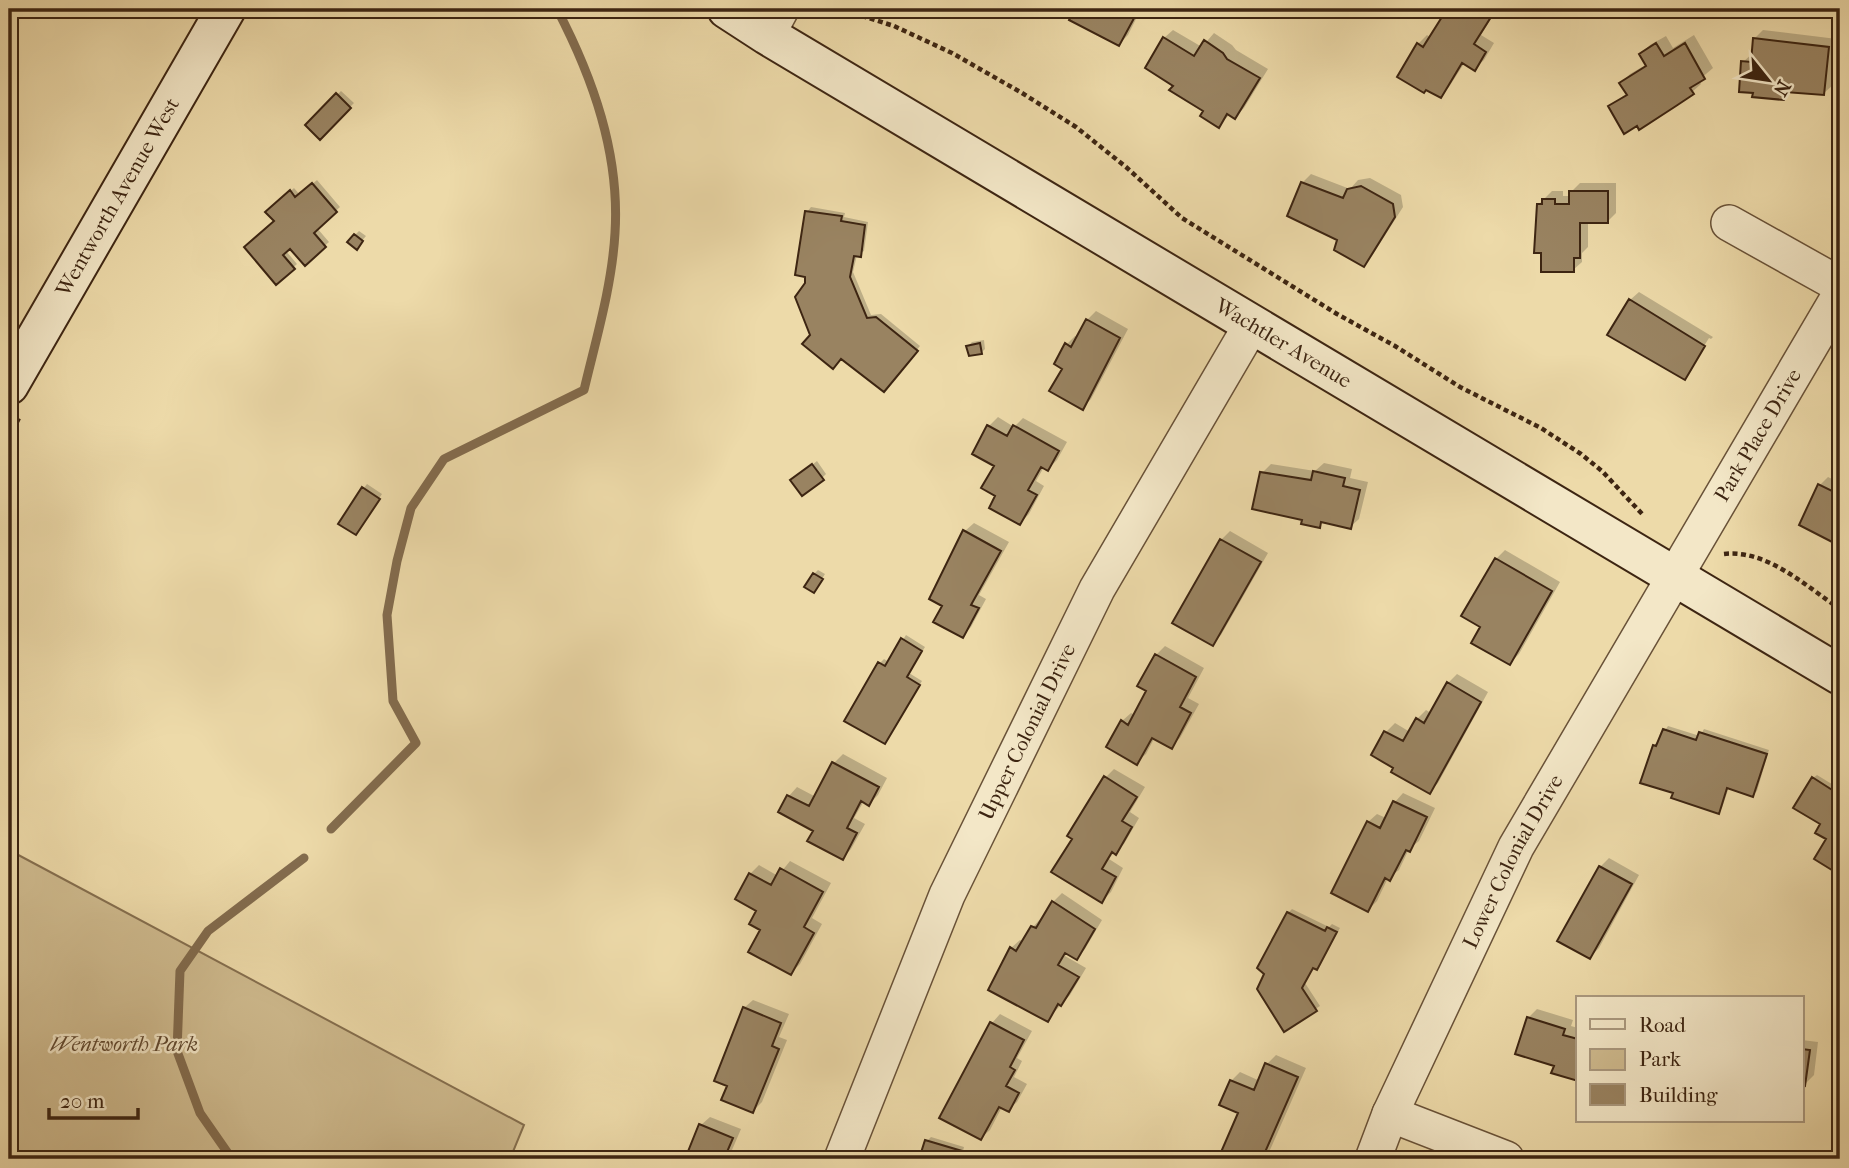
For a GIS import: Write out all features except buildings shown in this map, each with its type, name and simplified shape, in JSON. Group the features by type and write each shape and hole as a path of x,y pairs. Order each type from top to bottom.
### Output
{"street":[{"name":"Wentworth Avenue West","path":"9,385 226,9"},
{"name":"Wachtler Avenue","path":"727,9 785,19 1252,324 1682,563 1840,675"},
{"path":"1729,223 1840,285"},
{"name":"Park Place Drive","path":"1682,563 1840,295"},
{"name":"Upper Colonial Drive","path":"842,1159 947,895 1091,601 1252,324"},
{"name":"Lower Colonial Drive","path":"1373,1159 1390,1114 1516,847 1682,563"},
{"path":"1390,1114 1506,1159"}],"path":[{"path":"785,19 856,14 894,26 952,53 1076,127 1126,167 1182,218 1460,387 1541,428 1581,454 1602,471 1643,516 1672,540 1682,563 1702,555 1750,555 1789,574 1840,609"}],"green space":[{"name":"Wentworth Park","path":"9,850 524,1125 510,1159 9,1159"}],"waterway":[{"path":"331,829 416,743 393,701 387,615 411,508 444,459 584,390 611,273 615,233 613,174 592,89 557,9"},
{"path":"232,1159 200,1113 177,1051 180,971 208,931 304,858"}]}
